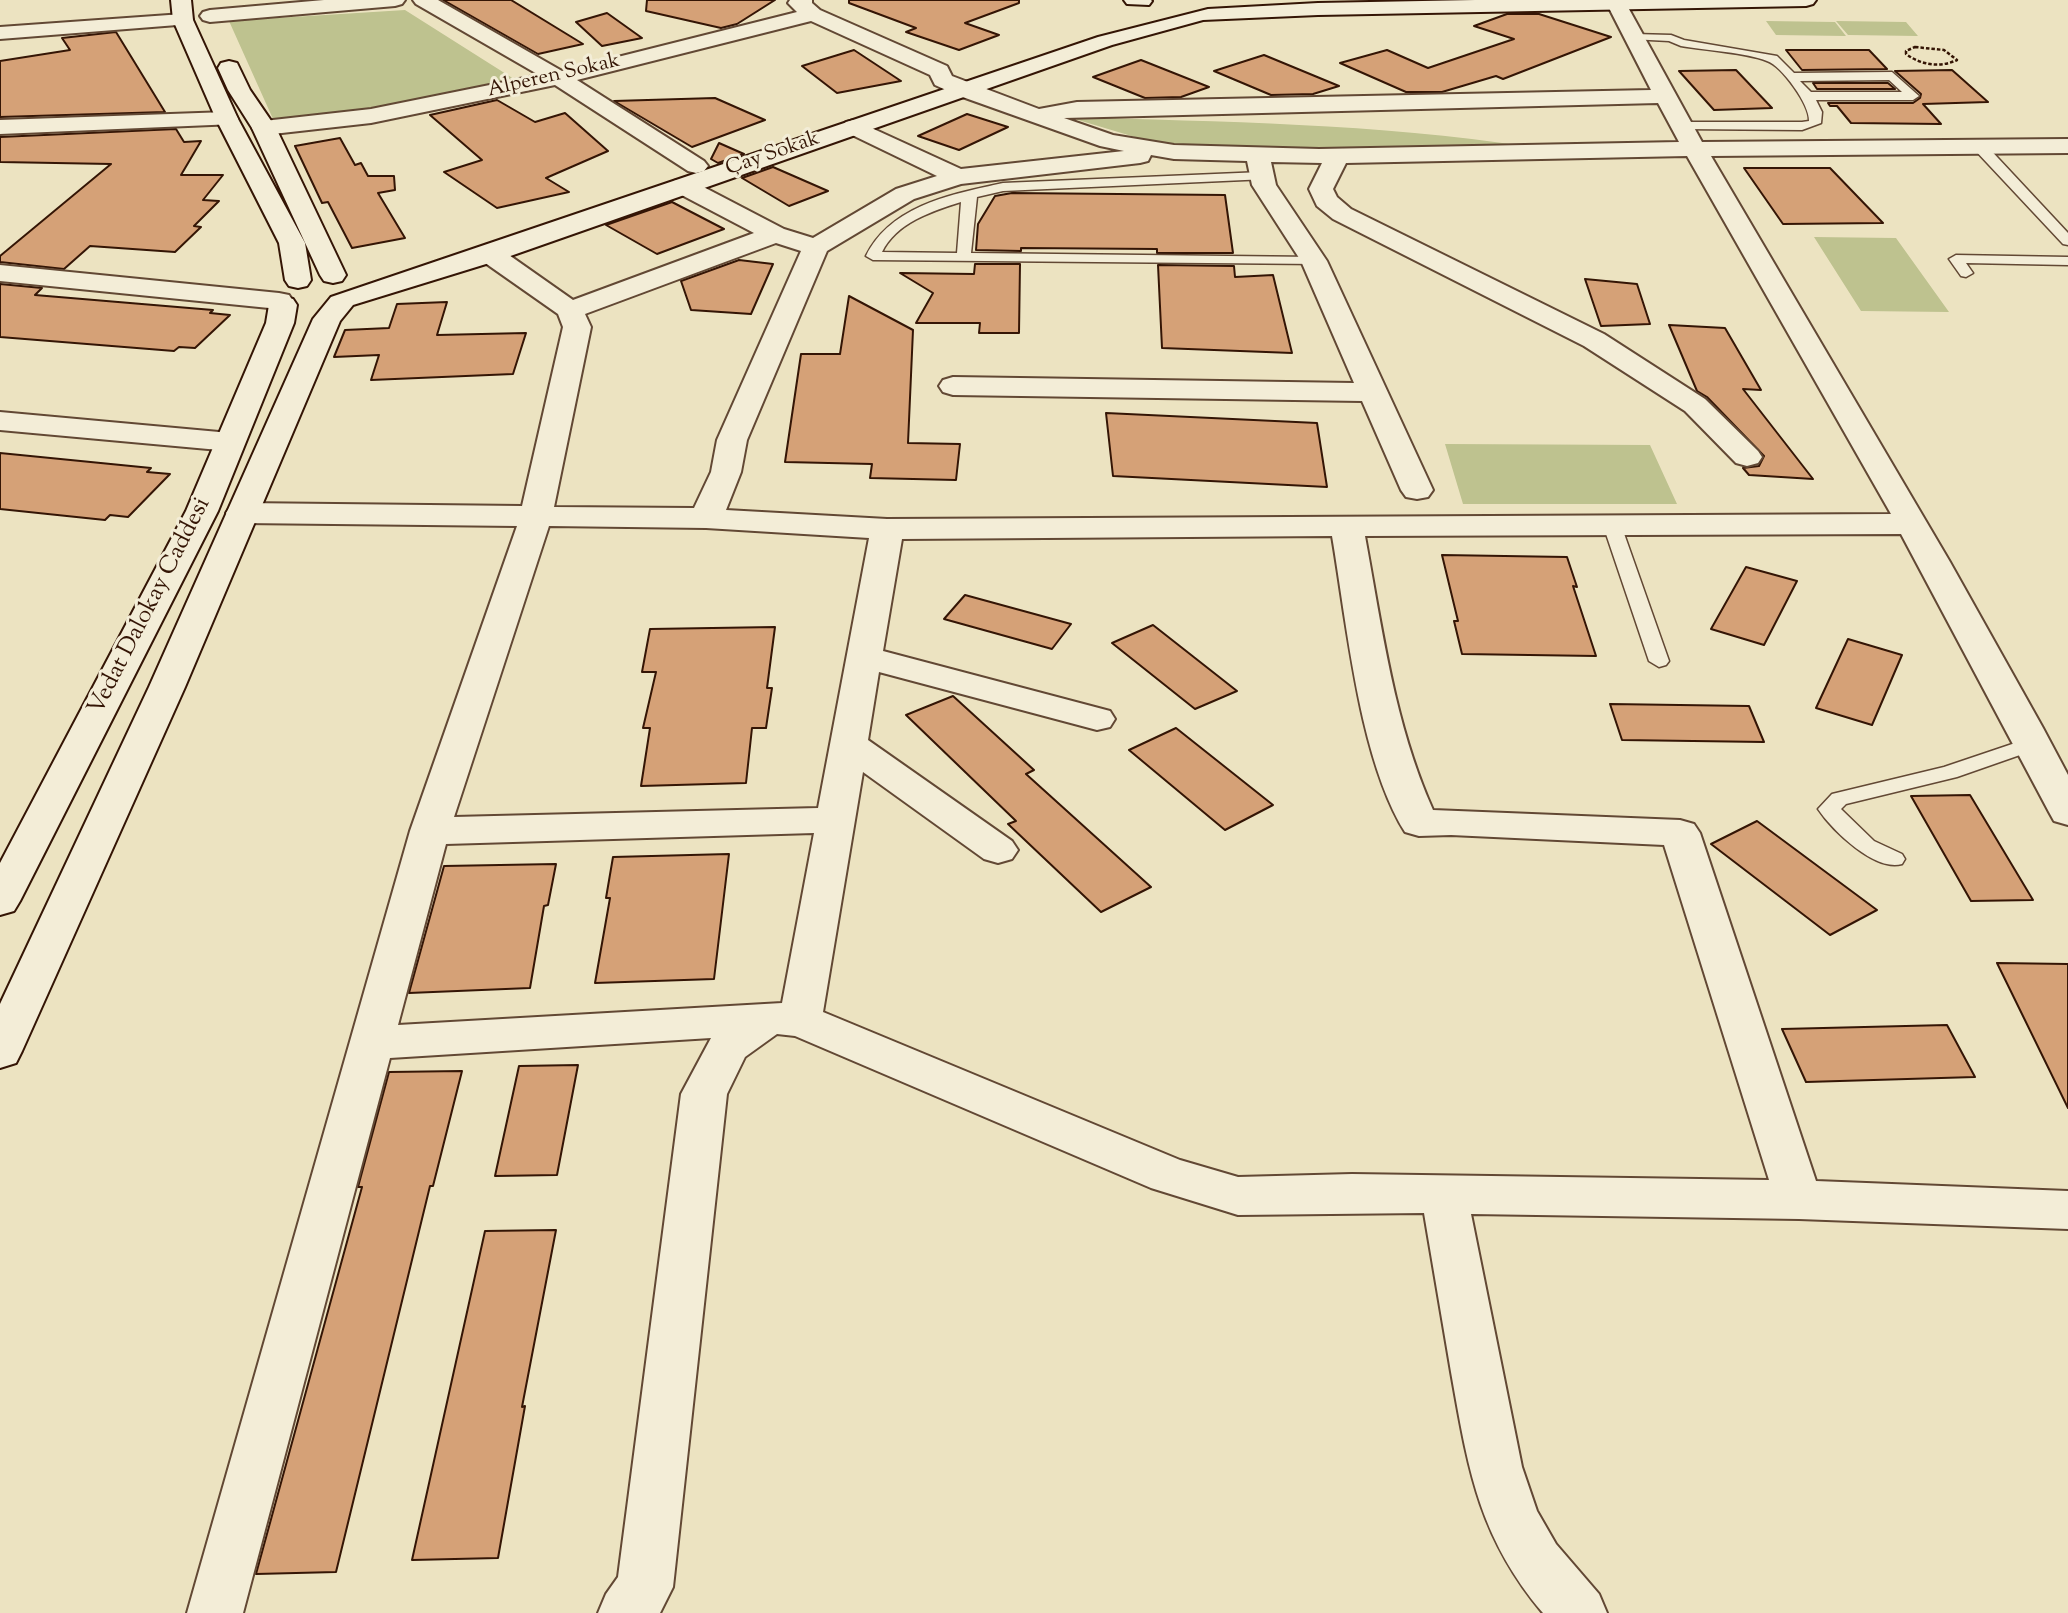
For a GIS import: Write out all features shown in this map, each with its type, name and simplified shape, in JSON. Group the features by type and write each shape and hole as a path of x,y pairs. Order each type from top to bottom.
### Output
{"street":[{"path":"343,288 264,128 239,90 213,25 395,0"},
{"path":"423,0 559,78 690,176 775,234 816,247"},
{"path":"1131,6 1145,8 1160,15 1208,11 1806,0"},
{"path":"800,4 939,71 943,80 1037,115 1108,151"},
{"name":"Alperen Sokak","path":"264,128 371,116 559,78 800,4"},
{"path":"1616,4 1689,137 1913,524 2068,811"},
{"name":"Çay Sokak","path":"343,288 489,254 1131,6"},
{"path":"0,33 182,10"},
{"name":"Vedat Dalokay Caddesi","path":"0,901 202,511 280,323 287,293 292,243 227,119 182,10"},
{"name":"Çay Sokak","path":"343,288 690,176 854,127 1105,41 1208,11"},
{"path":"1037,115 1077,108 1667,96"},
{"path":"0,127 227,119"},
{"path":"854,127 963,186"},
{"path":"706,518 726,472 733,440 794,292 816,247 905,194 963,186 1108,151 1174,152 1260,166 1337,156 1689,137 1979,146 2068,146"},
{"path":"1337,156 1321,189 1326,201 1342,214 1594,340 1695,405 1747,457"},
{"path":"1260,166 1264,185 1314,261 1417,490"},
{"path":"570,310 775,234"},
{"path":"215,1613 430,831 536,516 577,327 570,310 489,254"},
{"path":"0,273 168,288 287,293 292,308 316,309 343,288"},
{"path":"0,1051 167,687 327,319 343,288"},
{"path":"953,386 1373,392"},
{"path":"0,421 230,442"},
{"path":"243,513 706,518 887,529 1913,524"},
{"path":"1347,528 1375,682 1408,802 1419,823 1451,822 1680,833 1799,1200"},
{"path":"785,1019 835,820 887,529"},
{"path":"864,657 1097,719"},
{"path":"849,744 998,850"},
{"path":"430,831 835,820"},
{"path":"372,1043 785,1019 1168,1175 1238,1196 1444,1195 1799,1200 2065,1216"},
{"path":"626,1613 645,1587 704,1094 728,1046 785,1019"},
{"path":"1444,1195 1495,1467 1513,1521 1536,1563 1579,1613"}],"lane":[{"path":"1634,37 1671,38 1681,43 1773,58 1808,96 1816,112 1815,123 1802,126 1689,137"},
{"path":"1792,77 1892,76 1913,96 1808,96"},
{"path":"1979,146 2068,241"},
{"path":"1260,166 1003,187 963,186 884,237 873,256 1314,261"},
{"path":"963,186 964,257"},
{"path":"1966,273 1956,259 2068,261"},
{"path":"1612,525 1659,660"},
{"path":"1894,859 1866,846 1829,808 1839,799 1950,772 2033,743"}],"path":[{"path":"1915,47 1931,47 1947,51 1956,57 1954,62 1935,64 1914,60 1906,51 1915,47"}],"green space":[{"path":"405,10 514,79 365,111 273,119 229,21"},
{"path":"1766,21 1835,22 1846,36 1776,35"},
{"path":"1836,21 1906,22 1918,36 1848,35"},
{"path":"1068,117 1357,128 1529,147 1369,152 1165,146"},
{"path":"1814,237 1896,238 1949,312 1861,311"},
{"path":"1445,444 1650,445 1677,504 1463,504"}],"building":[{"path":"443,0 511,0 583,44 538,54"},
{"path":"647,0 775,0 737,24 721,28 646,11"},
{"path":"849,0 1019,0 1019,3 965,23 999,35 959,50 906,32 916,28 849,3"},
{"path":"607,13 642,38 602,46 576,22"},
{"path":"1507,14 1539,14 1611,37 1503,79 1496,76 1442,92 1406,92 1340,63 1387,50 1428,68 1514,39 1474,26"},
{"path":"116,32 165,112 0,117 0,61 70,50 62,38"},
{"path":"854,50 901,81 837,93 802,66"},
{"path":"1786,50 1869,50 1887,69 1802,70"},
{"path":"1264,55 1339,86 1313,94 1271,95 1214,71"},
{"path":"1141,60 1209,87 1181,97 1145,98 1093,77"},
{"path":"1736,70 1772,108 1714,110 1679,71"},
{"path":"1952,70 1988,102 1923,104 1941,124 1851,123 1837,106 1830,106 1828,103 1913,103 1921,94 1895,71"},
{"path":"1813,83 1888,83 1895,89 1817,89"},
{"path":"715,98 765,120 692,147 614,101"},
{"path":"497,100 535,122 565,113 608,151 546,178 569,192 497,208 444,172 482,160 430,115"},
{"path":"967,114 1008,127 959,150 918,136"},
{"path":"176,129 184,142 201,141 181,175 223,175 203,200 219,201 194,226 201,227 175,252 90,246 64,269 0,262 0,256 111,164 0,162 0,137"},
{"path":"340,138 355,165 361,163 368,176 394,176 395,190 378,193 405,238 352,248 328,202 322,203 295,146"},
{"path":"719,143 744,154 718,163 711,159"},
{"path":"773,167 828,191 789,206 742,178"},
{"path":"1744,168 1830,168 1883,223 1783,224"},
{"path":"1012,193 1225,195 1233,253 1157,253 1157,249 976,250 978,224 995,196"},
{"path":"672,202 724,229 657,254 606,225"},
{"path":"739,260 773,264 751,314 691,310 681,281"},
{"path":"975,264 1020,264 1019,333 979,333 980,323 916,323 933,293 900,273 974,274"},
{"path":"1158,265 1234,266 1235,277 1273,275 1292,353 1162,348"},
{"path":"1585,279 1637,284 1650,324 1601,326"},
{"path":"0,284 42,288 35,295 213,310 210,313 230,315 195,348 179,347 174,351 0,337"},
{"path":"849,296 913,330 908,443 960,444 956,480 870,478 872,464 785,462 801,354 840,354"},
{"path":"447,302 437,335 526,333 513,374 371,380 379,355 334,357 345,330 389,328 397,304"},
{"path":"1669,325 1725,328 1761,390 1743,389 1813,479 1749,475 1743,468 1759,466 1764,456 1707,397 1697,391"},
{"path":"1106,413 1317,423 1327,487 1113,476"},
{"path":"0,453 151,468 147,472 170,474 128,517 110,515 105,520 0,509"},
{"path":"1442,555 1567,557 1577,587 1573,586 1596,656 1462,654 1454,621 1458,621"},
{"path":"1746,567 1797,581 1764,645 1711,629"},
{"path":"965,595 1071,624 1052,649 944,619"},
{"path":"1153,625 1237,691 1195,709 1112,643"},
{"path":"775,627 767,688 772,688 766,728 752,728 746,783 641,786 650,728 643,728 656,672 642,672 650,629"},
{"path":"1848,639 1902,655 1872,725 1816,708"},
{"path":"953,696 1034,770 1026,774 1151,887 1101,912 1008,824 1016,821 906,715"},
{"path":"1610,704 1749,706 1764,742 1622,740"},
{"path":"1176,728 1273,805 1225,830 1129,750"},
{"path":"1970,795 2033,900 1971,901 1911,796"},
{"path":"1757,821 1877,910 1830,935 1711,844"},
{"path":"729,854 714,979 595,983 610,898 606,898 613,857"},
{"path":"556,864 548,905 544,906 530,988 409,993 444,866"},
{"path":"1997,963 2068,964 2068,1108"},
{"path":"1947,1025 1975,1077 1806,1082 1782,1029"},
{"path":"578,1065 557,1175 495,1176 519,1066"},
{"path":"462,1071 433,1186 430,1186 336,1572 256,1574 362,1187 358,1187 389,1072"},
{"path":"556,1230 522,1407 525,1406 498,1558 412,1560 485,1231"}]}
